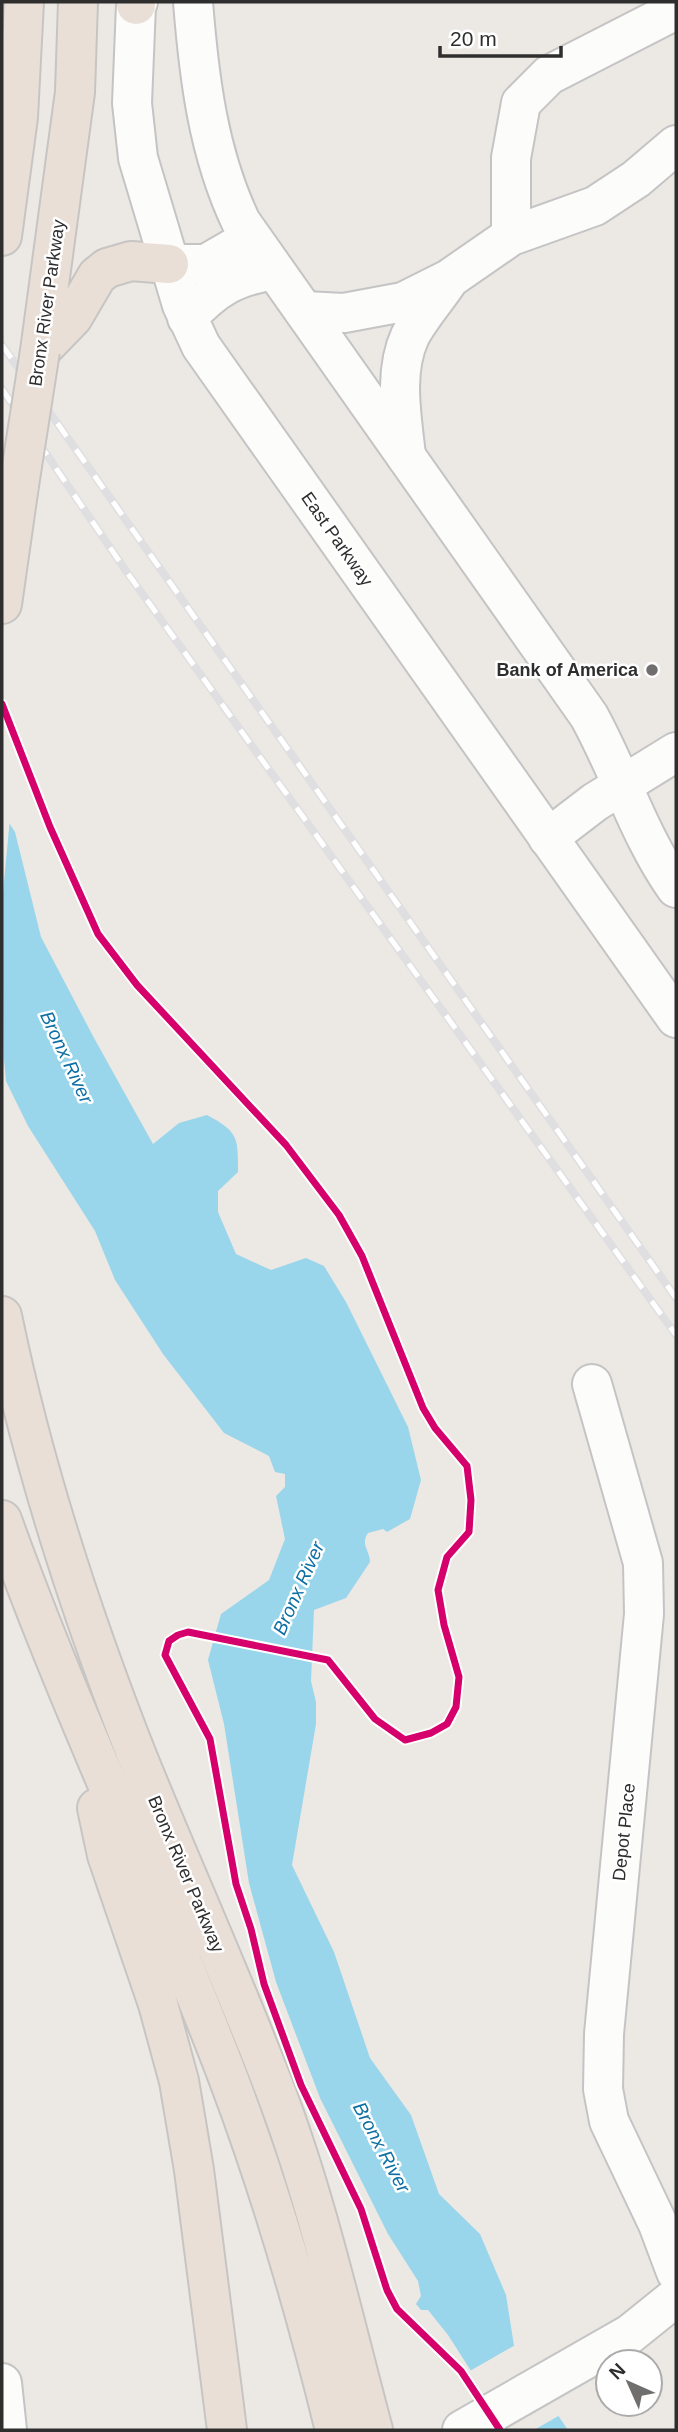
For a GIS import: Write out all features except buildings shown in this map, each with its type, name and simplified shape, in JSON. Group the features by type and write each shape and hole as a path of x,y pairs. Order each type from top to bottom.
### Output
{"highway":[{"path":"2,236 18,117 24,2"},
{"name":"Bronx River Parkway","path":"2,604 49,331 75,92 78,2"},
{"path":"49,331 73,317 97,276 107,268 131,261 169,264"},
{"name":"Bronx River Parkway","path":"2,1316 12,1366 41,1475 102,1661 136,1753 277,2095 301,2164 323,2236 373,2430"},
{"path":"2,1520 76,1710 216,2047 246,2126 278,2223 335,2430"},
{"path":"76,1710 107,1855 158,2004 179,2081 194,2170 227,2430"}],"street":[{"path":"194,2 200,66 214,147 232,203 251,238 589,716 658,860 676,888"},
{"name":"East Parkway","path":"136,3 132,103 138,158 169,264 187,317 201,345 676,1018"},
{"path":"511,236 511,158 521,103 549,75 676,10"},
{"path":"304,311 344,313 403,302 449,279 511,236 595,206 636,178 676,145"},
{"path":"169,264 206,264 251,238"},
{"path":"187,317 207,297 228,283 241,277 274,270"},
{"path":"407,456 400,393 405,348 411,334 449,279"},
{"path":"548,838 676,751"},
{"name":"Depot Place","path":"592,1384 643,1563 645,1614 604,2034 603,2089 609,2121 657,2224 676,2272"},
{"path":"463,2430 630,2334 676,2297"},
{"path":"2,2383 8,2430"}],"water":[{"name":"Bronx River","path":"2,812 15,832 41,937 153,1144 179,1123 207,1115 231,1132 237,1144 238,1172 218,1191 218,1212 236,1254 271,1270 306,1258 324,1266 346,1302 408,1427 421,1480 410,1519 387,1532 383,1529 368,1533 365,1544 370,1562 346,1598 314,1610 311,1681 316,1702 316,1724 292,1865 334,1952 370,2058 411,2115 439,2194 480,2234 506,2295 515,2352 568,2430 509,2430 448,2335 428,2310 421,2310 416,2304 421,2296 418,2281 388,2234 320,2098 276,1982 249,1883 224,1724 208,1660 221,1614 269,1580 285,1539 276,1496 285,1487 285,1474 275,1472 269,1456 224,1433 163,1354 115,1280 95,1231 28,1126 2,1073"}],"pier":[{"path":"2,809 10,818 2,903"},
{"path":"2,903 4,1059 7,1092 2,1081"},
{"path":"517,2344 518,2351 562,2414 534,2430 505,2430 468,2372"}],"railway":[{"path":"2,345 676,1298"},
{"path":"2,389 126,571 676,1335"}],"cycle path":[{"path":"2,704 50,827 98,934 137,985 286,1145 339,1215 362,1256 423,1408 435,1428 467,1466 471,1500 469,1532 447,1557 438,1590 444,1625 459,1677 456,1707 447,1724 431,1733 405,1740 375,1719 328,1660 188,1632 169,1641 165,1655 210,1739 236,1884 251,1929 264,1984 301,2085 361,2209 387,2290 397,2309 461,2371 500,2430"}],"place":[{"name":"Bank of America","path":"652,670"}]}
